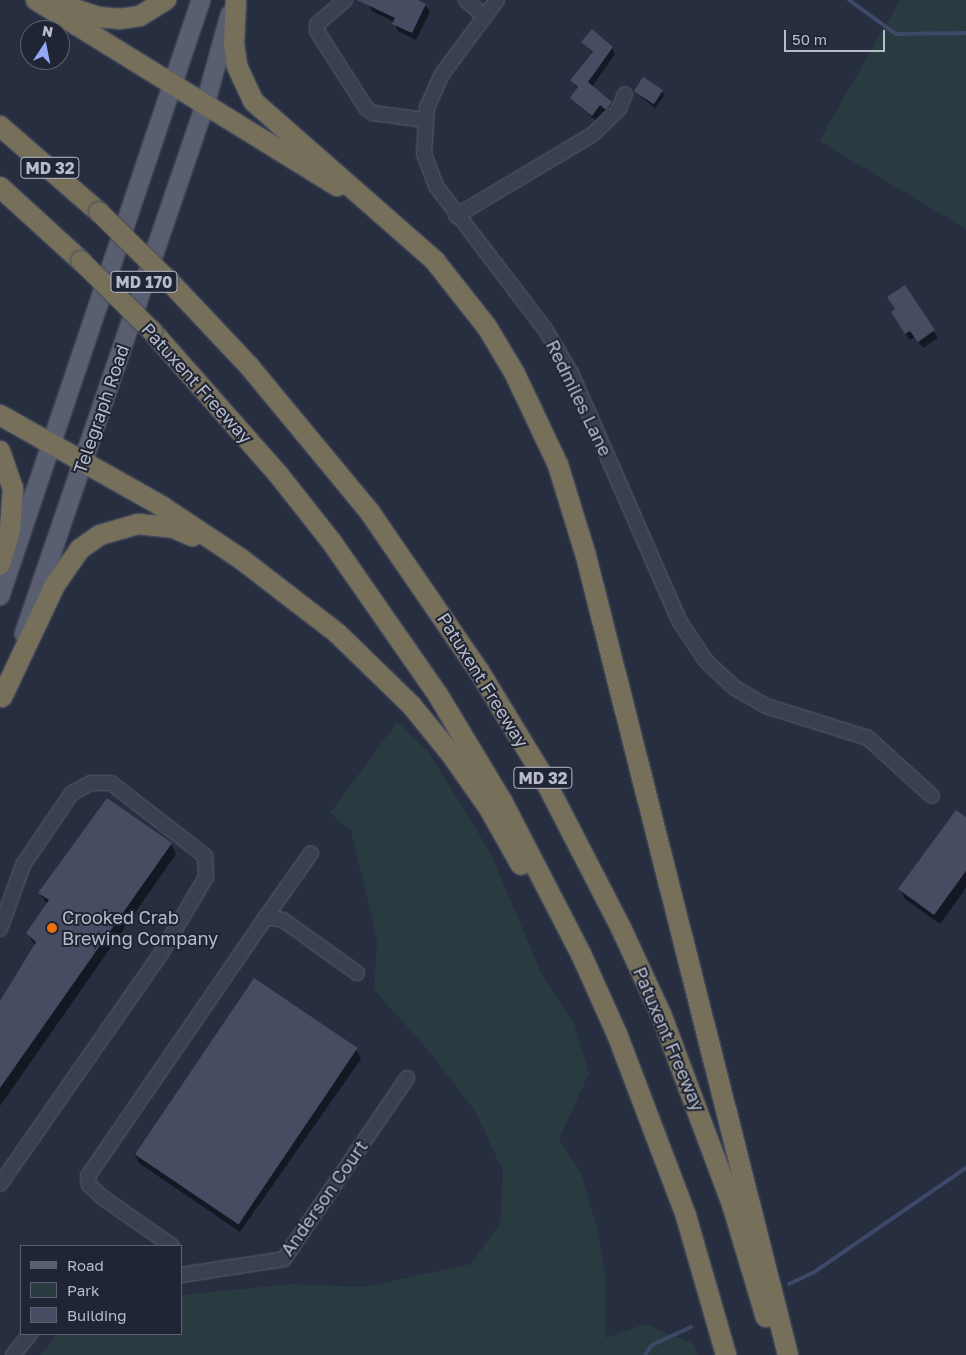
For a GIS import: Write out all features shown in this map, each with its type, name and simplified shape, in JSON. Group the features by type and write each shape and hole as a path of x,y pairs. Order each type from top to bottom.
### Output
{"highway":[{"path":"36,0 305,165 407,233"},
{"path":"47,0 98,17 119,18 140,16 166,0"},
{"path":"235,0 234,44 237,66 253,101 270,119 313,151 407,233 464,296 515,374 540,423 574,511 788,1355"},
{"name":"Patuxent Freeway","path":"0,126 99,212 168,280 249,366 369,511 479,671 540,771 621,928 661,1014 732,1204 776,1355"},
{"name":"Patuxent Freeway","path":"0,187 81,261 152,331 210,394 302,504 380,609 438,695 502,801 582,954 617,1034 686,1216 726,1355"},
{"path":"0,415 52,442 162,507 241,559 324,622 378,670 451,754 489,808 617,1034"},
{"path":"0,451 12,488 10,530 0,565"},
{"path":"1,700 66,565 80,549 100,535 129,526 156,525 174,528 241,559"}],"main road":[{"name":"Telegraph Road","path":"0,596 175,85 202,0"},
{"name":"Telegraph Road","path":"1,700 205,105 235,0"}],"street":[{"path":"345,0 317,24 316,31 366,108 373,113 424,120"},
{"path":"466,0 485,17"},
{"name":"Redmiles Lane","path":"497,0 442,74 432,92 424,120 423,139 429,170 456,216 545,329 570,373 680,622 706,661 735,688 766,706 868,738 932,796"},
{"path":"456,216 592,136 619,108 625,94"},
{"path":"0,929 23,865 72,793 91,783 112,783 206,856 206,877 160,955 2,1177"},
{"path":"171,1245 102,1197 89,1185 88,1176 311,853"},
{"path":"266,916 283,920 357,973"},
{"name":"Anderson Court","path":"182,1275 284,1259 407,1078"},
{"path":"13,1355 29,1335"}],"green space":[{"path":"900,0 966,0 966,229 819,141"},
{"path":"397,722 429,752 491,854 541,973 574,1023 589,1073 559,1139 581,1173 597,1227 605,1273 605,1338 645,1324 694,1344 697,1355 40,1355 56,1335 182,1335 182,1295 291,1284 364,1287 471,1264 500,1224 503,1171 475,1111 423,1044 374,990 377,939 351,831 330,813"}],"building":[{"path":"357,0 418,0 426,4 412,33 392,24 395,18"},
{"path":"592,29 613,47 588,82 612,102 606,110 600,105 592,116 570,98 578,87 570,80 593,52 581,42"},
{"path":"643,77 663,90 654,104 634,91"},
{"path":"905,285 935,330 918,342 910,331 905,334 891,312 895,309 887,297"},
{"path":"107,798 172,843 0,1088 0,1001 36,942 26,933 49,900 38,893"},
{"path":"956,810 966,817 966,871 934,915 898,889"},
{"path":"254,978 358,1048 239,1224 135,1155"}],"waterway":[{"path":"849,0 896,34 966,33"},
{"path":"789,1284 813,1273 966,1168"},
{"path":"645,1355 652,1345 691,1327"}],"place":[{"name":"Crooked Crab Brewing Company","path":"52,928"}]}
